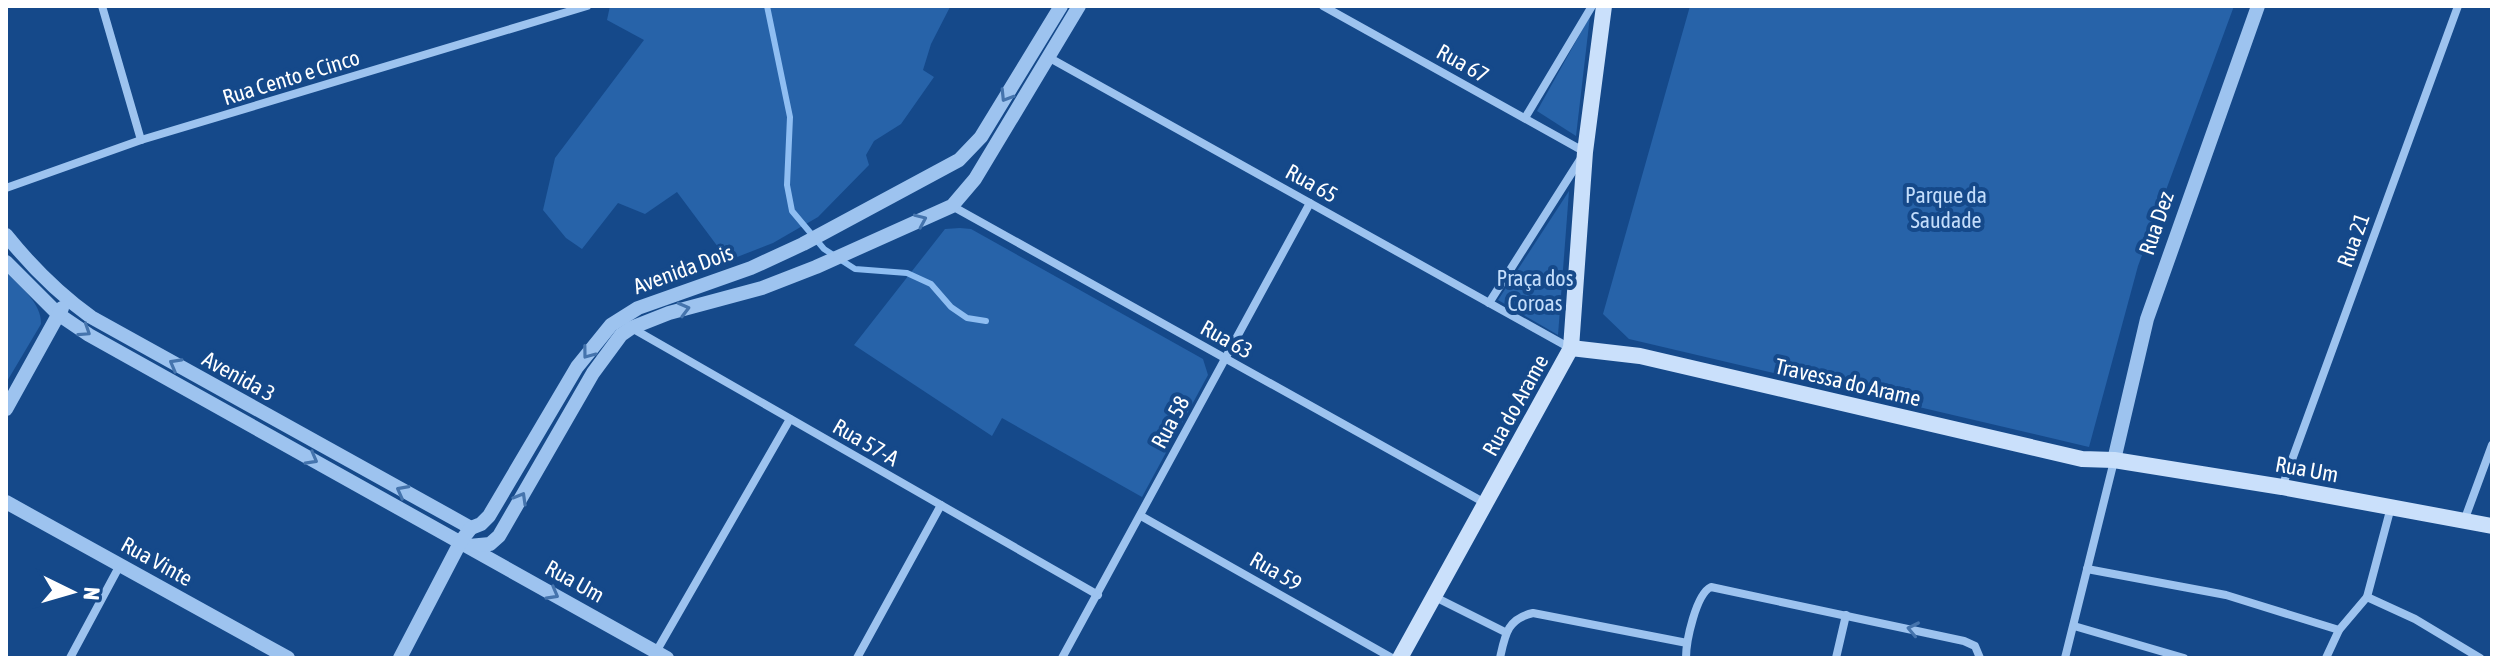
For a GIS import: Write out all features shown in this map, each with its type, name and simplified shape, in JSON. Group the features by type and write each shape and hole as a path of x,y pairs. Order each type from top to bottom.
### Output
{"main road":[{"name":"Rua do Arame","path":"1400,658 1571,348 1585,152 1604,6"},
{"name":"Travessa do Arame","path":"1571,348 1640,356 2082,459 2114,460"},
{"name":"Rua Um","path":"2114,460 2492,526"}],"street":[{"path":"102,6 141,140"},
{"name":"Rua Cento e Cinco","path":"6,188 141,140 587,6"},
{"name":"Avenida Dois","path":"400,658 465,544 471,528 489,516 577,367 599,339 625,323 762,288 952,206 975,179 1041,53 1061,6"},
{"name":"Avenida Dois","path":"465,544 490,544 499,536 593,373 638,308 751,268 839,227 948,167 967,153 981,137 1079,6"},
{"name":"Rua 67","path":"1323,6 1585,152"},
{"path":"1525,118 1592,6"},
{"name":"Rua Dez","path":"2114,460 2147,319 2258,6"},
{"name":"Rua 21","path":"2282,487 2458,6"},
{"name":"Rua 65","path":"1041,53 1571,348"},
{"path":"1489,303 1585,152"},
{"name":"Rua 58","path":"1062,658 1310,203"},
{"name":"Rua 63","path":"952,206 1485,503"},
{"name":"Avenida 3","path":"8,241 68,300 91,317 471,528"},
{"name":"Avenida 3","path":"6,262 58,314 89,335 465,544"},
{"path":"6,409 68,300"},
{"name":"Rua 57-A","path":"625,323 1098,595"},
{"path":"662,655 790,419"},
{"path":"2464,521 2492,445"},
{"path":"2065,658 2114,460"},
{"name":"Rua Vinte","path":"6,502 288,658"},
{"path":"857,658 941,505"},
{"path":"2326,658 2339,630 2367,597 2391,506"},
{"name":"Rua 59","path":"1141,516 1392,658"},
{"name":"Rua Um","path":"465,544 662,655"},
{"path":"70,658 120,565"},
{"path":"2087,569 2226,595 2339,630"},
{"path":"1686,658 1687,643 1702,594 1711,587 1964,641 1975,646 1980,658"},
{"path":"1434,596 1505,632"},
{"path":"2367,597 2415,619 2480,658"},
{"path":"1500,658 1505,632 1517,618 1533,613 1687,643"},
{"path":"1836,658 1846,615"},
{"path":"2074,626 2184,658"}],"green space":[{"path":"610,6 950,7 931,44 923,70 934,77 901,124 874,141 866,155 869,165 818,217 773,243 732,259 718,247 677,192 645,214 618,203 582,249 566,238 543,210 555,158 644,40 607,20"},
{"name":"Parque da Saudade","path":"1690,6 2234,6 2138,266 2089,447 1629,339 1603,314"},
{"path":"1590,16 1576,136 1537,111"},
{"name":"Praça dos Coroas","path":"1569,191 1558,335 1498,300"},
{"path":"945,229 971,229 1203,359 1208,375 1142,497 1002,418 992,436 854,345"},
{"path":"6,272 34,302 41,324 6,383"}],"waterway":[{"path":"767,6 790,117 787,185 792,211 824,249 855,269 907,273 931,284 951,307 967,318 986,321"}]}
